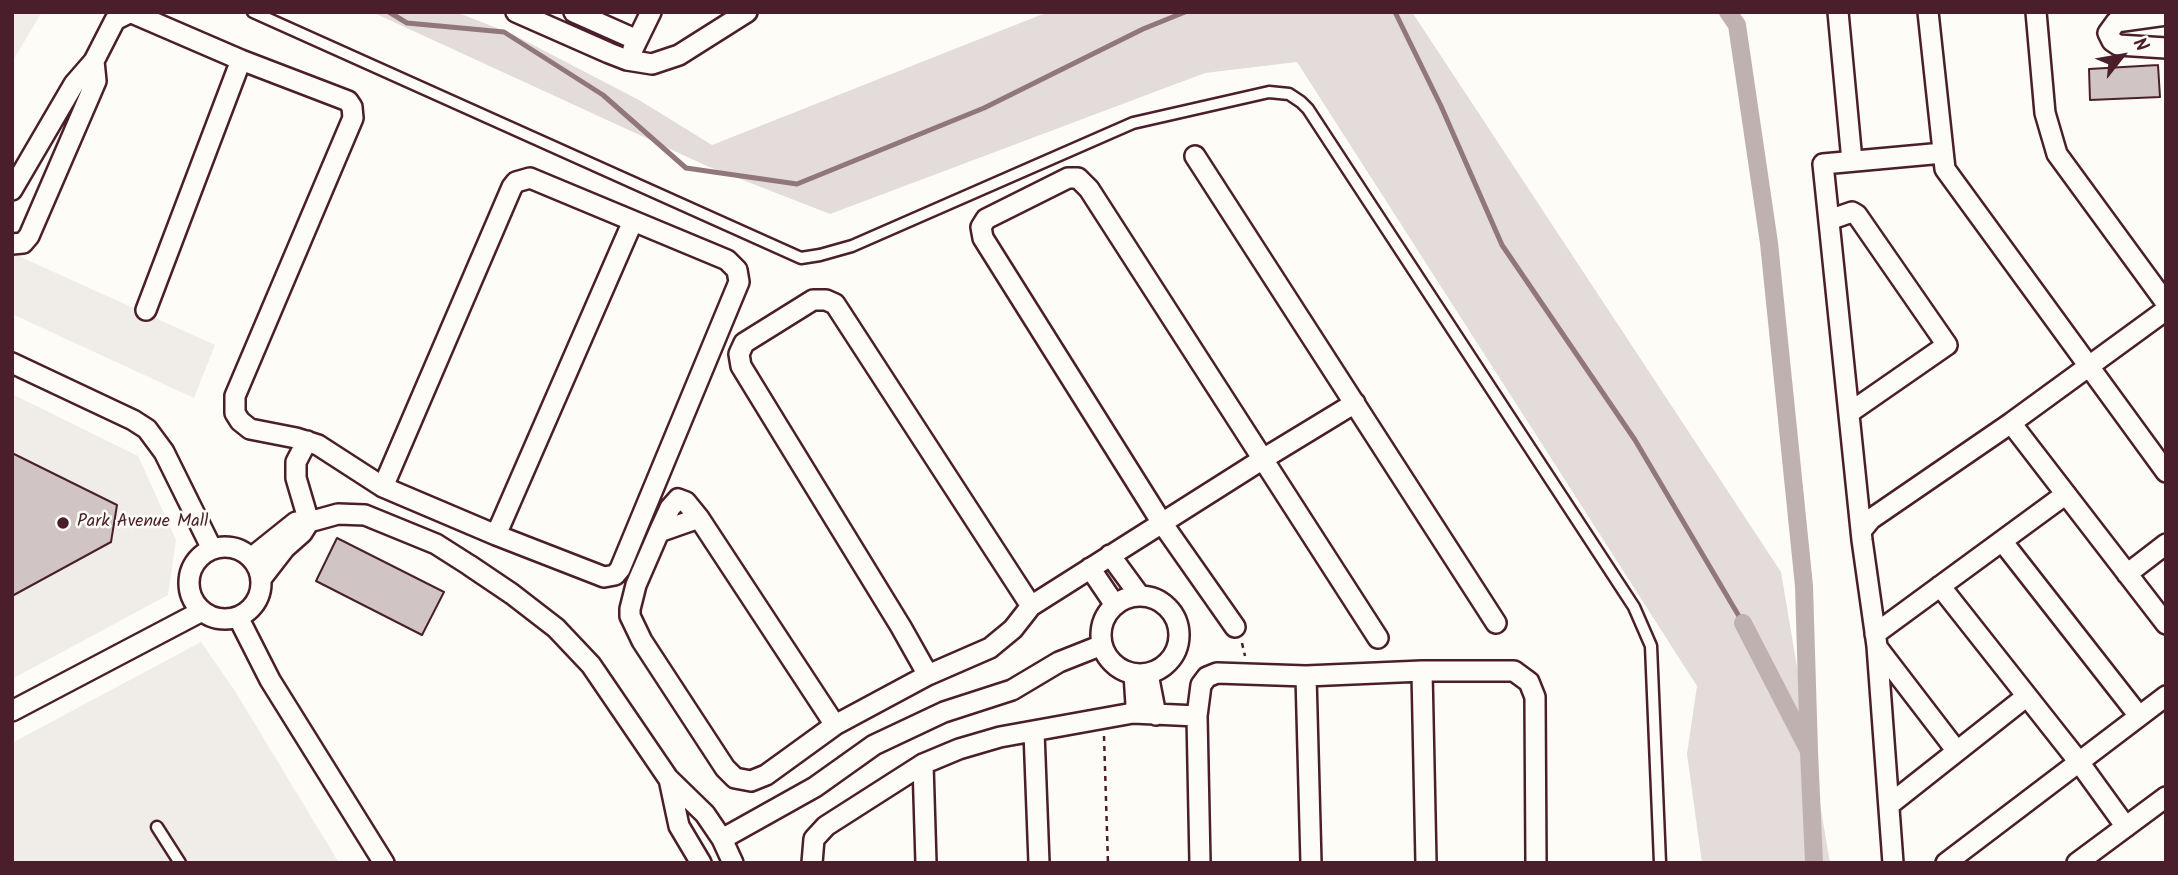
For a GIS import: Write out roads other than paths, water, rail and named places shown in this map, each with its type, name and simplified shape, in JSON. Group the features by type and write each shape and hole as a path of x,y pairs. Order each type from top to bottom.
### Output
{"street":[{"path":"516,12 628,60 652,64 679,55 747,12"},
{"path":"574,12 637,40"},
{"path":"628,60 651,12"},
{"path":"1838,12 1852,161"},
{"path":"1928,12 1945,169 2166,472"},
{"path":"2036,12 2045,114 2057,154 2166,303"},
{"path":"12,191 74,84 94,61 115,20 132,13 241,61 348,101 353,118 235,397 235,413 250,429 318,445 383,487 597,576 609,578 620,569 739,282 740,276 734,265 530,178 516,182 383,487"},
{"path":"2166,15 2116,22 2111,25 2108,33 2118,45 2166,48"},
{"path":"12,244 20,245 26,242 43,206 96,81 94,61"},
{"path":"146,310 241,61"},
{"path":"1893,863 1876,640 1823,164 1943,153"},
{"path":"1195,156 1496,623"},
{"path":"1235,627 1162,523 983,237 981,227 986,219 1068,178 1082,180 1378,638"},
{"path":"1829,220 1852,212 1857,215 1947,345 1849,413"},
{"path":"496,535 634,221"},
{"path":"928,675 741,366 739,354 744,343 814,300 826,300 835,304 1031,606"},
{"path":"1862,530 1871,519 2011,423 2166,310"},
{"path":"12,363 147,429 164,452 212,549"},
{"path":"835,725 699,519 659,532 636,585 630,616 642,641 724,768 743,781 760,779 835,725 928,675 990,648 1013,629 1031,606 1263,458 1355,403"},
{"path":"2011,423 2166,624"},
{"path":"261,579 309,522 296,478 296,462 307,441"},
{"path":"1876,640 1940,586 2066,494"},
{"path":"251,558 296,522 309,522 338,514 365,514 436,544 512,594 556,628 591,665 668,778 705,814 722,839 733,863"},
{"path":"2002,541 2139,716"},
{"path":"2127,574 2166,544"},
{"path":"233,547 251,558 258,567 261,591 248,612 238,617 225,620 213,617 202,611 194,602 190,590 193,565 212,549 233,547"},
{"path":"1110,555 1140,596"},
{"path":"1090,568 1115,605"},
{"path":"1940,586 2080,762 2126,827"},
{"path":"1140,596 1153,598 1173,613 1179,637 1170,661 1160,669 1141,674 1114,664 1102,645 1103,623 1115,605 1126,598 1140,596"},
{"path":"12,711 202,611"},
{"path":"238,617 270,680 384,863"},
{"path":"1876,640 1956,750"},
{"path":"722,839 815,787 874,745 944,712 1012,690 1059,662 1102,645"},
{"path":"1422,671 1426,863"},
{"path":"1200,863 1197,716 1204,679 1217,673 1306,676 1422,671 1514,671 1523,676 1534,689 1536,863"},
{"path":"1133,713 1141,674"},
{"path":"1141,674 1156,715"},
{"path":"1306,676 1311,863"},
{"path":"1889,805 2027,696"},
{"path":"1946,863 2166,696"},
{"path":"812,863 814,839 826,826 923,764 959,749 1000,737 1133,713 1197,716"},
{"path":"1034,732 1039,863"},
{"path":"923,764 926,863"},
{"path":"668,778 680,826 701,863"},
{"path":"2077,863 2166,797"}],"lane":[{"path":"253,12 801,258 852,246 1133,123 1269,92 1289,94 1308,109 1634,607 1651,646 1660,863"},
{"path":"157,827 180,863"}],"waterway":[{"path":"389,12 407,23 504,32 603,95 686,168 797,184 984,108 1143,29 1185,12"},
{"path":"1395,12 1441,106 1502,245 1635,440 1743,623"},
{"path":"1728,12 1737,25 1769,243 1804,586 1809,751"},
{"path":"1743,623 1809,751 1814,863"}],"place":[{"name":"Park Avenue Mall","path":"63,523"}]}
